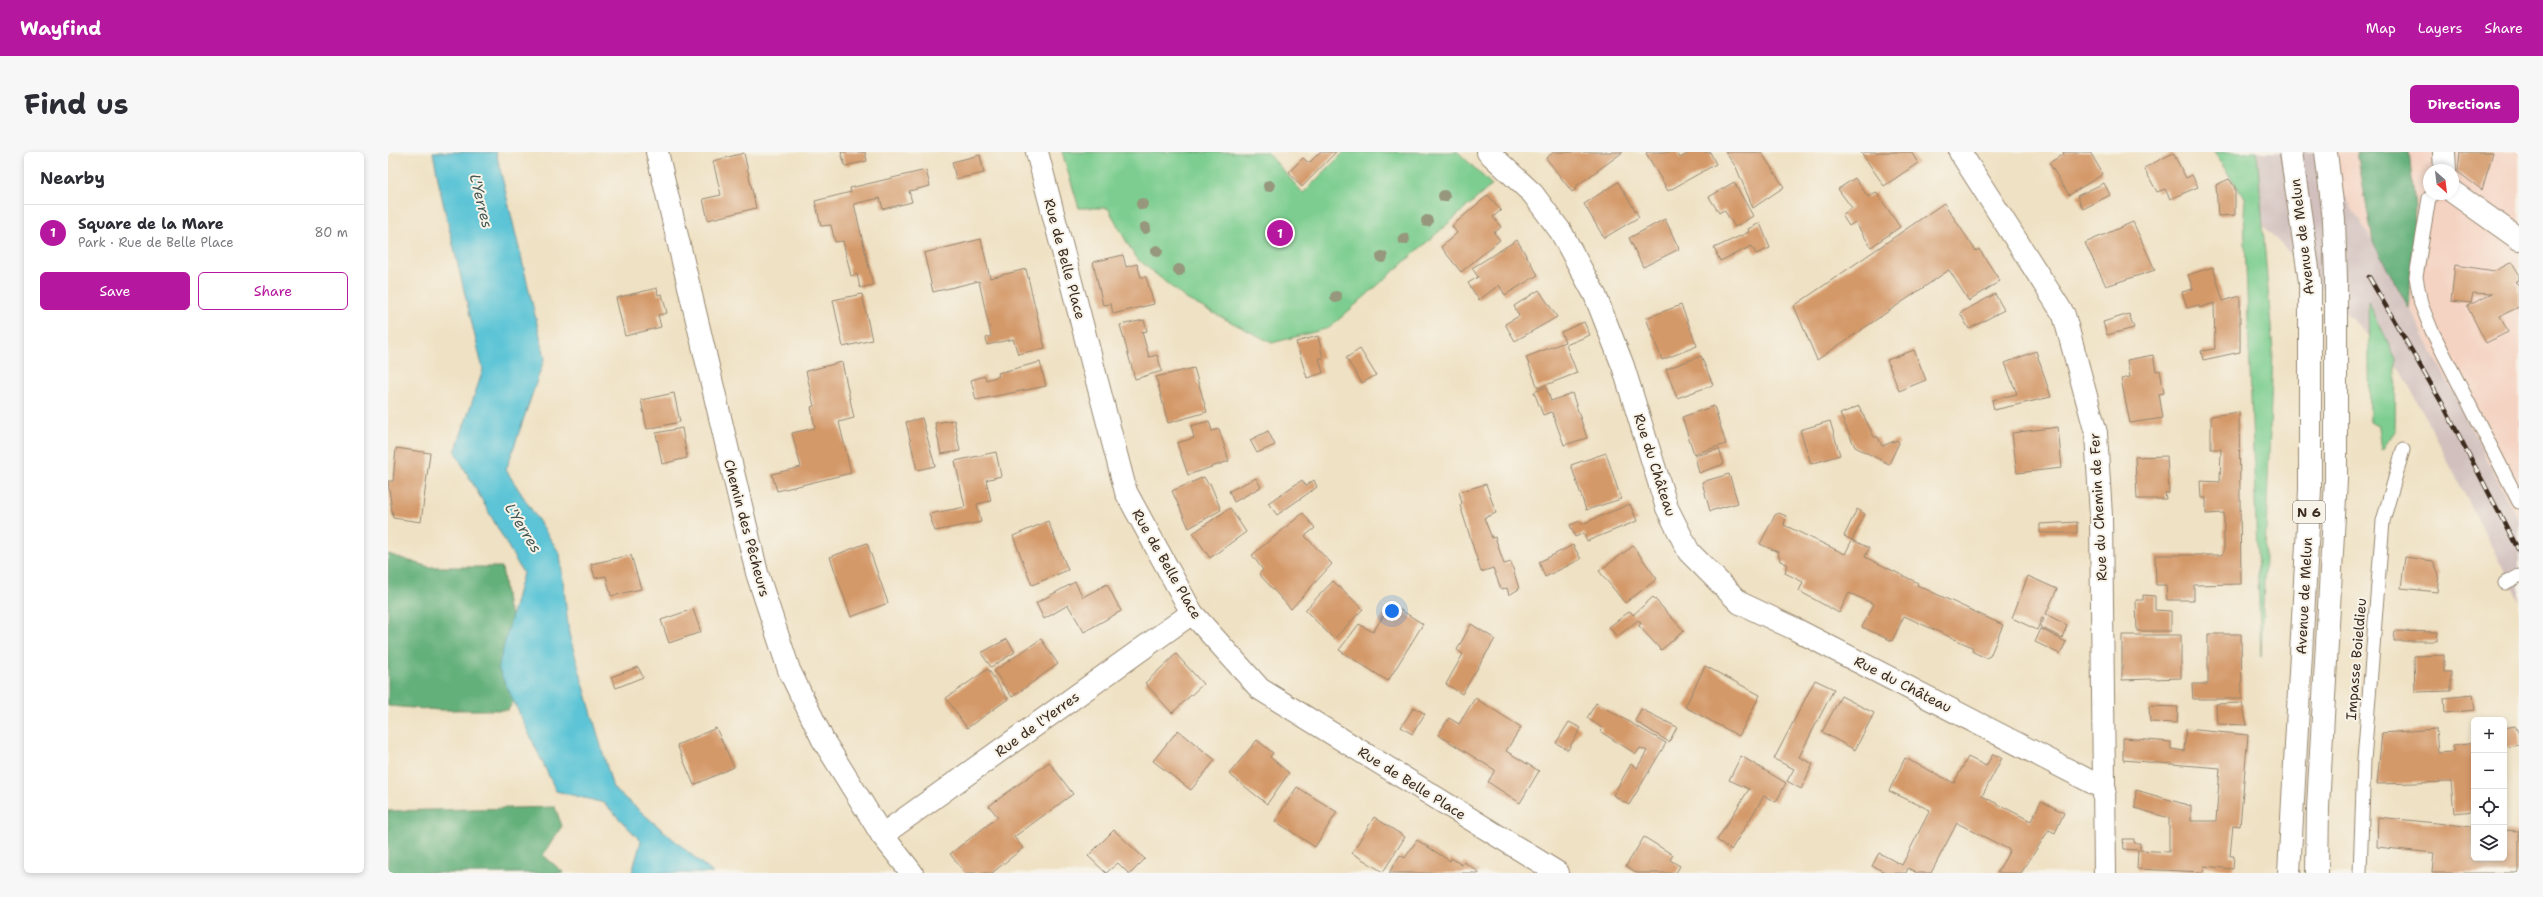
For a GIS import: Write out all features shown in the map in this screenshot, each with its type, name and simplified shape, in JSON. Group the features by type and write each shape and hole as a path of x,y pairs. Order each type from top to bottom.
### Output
{"main road":[{"name":"Chemin des Pêcheurs","path":"657,152 757,573 789,670 823,740 882,835 912,873"},
{"name":"Rue de Belle Place","path":"1037,152 1126,492 1192,613 1260,689 1558,873"},
{"name":"Rue du Château","path":"1488,152 1533,194 1561,232 1595,295 1623,366 1667,508 1689,552 1740,603 1793,628 2105,789"},
{"name":"Rue du Chemin de Fer","path":"1960,152 2064,315 2096,432 2101,516 2105,873"},
{"name":"Avenue de Melun","path":"2289,873 2310,490 2310,282 2291,152"},
{"name":"Avenue de Melun","path":"2317,873 2318,808 2336,479 2336,278 2334,220 2326,152"},
{"path":"2444,152 2444,164"},
{"path":"2459,196 2519,238"},
{"name":"Rue de l'Yerres","path":"882,835 1192,613"}],"lane":[{"path":"2429,200 2416,277 2421,304 2432,331 2519,502"},
{"name":"Impasse Boieldieu","path":"2360,873 2364,760 2383,521 2404,450"},
{"path":"2505,583 2519,576"}],"shaded area":[{"path":"2213,152 2317,152 2390,269 2519,522 2519,600 2402,372 2258,220"},
{"path":"2317,152 2519,152 2519,522 2390,269"}],"green space":[{"path":"1062,152 1267,152 1303,193 1344,152 1458,152 1492,185 1329,328 1272,343 1186,299 1135,257 1108,208 1079,208"},
{"path":"2214,152 2257,152 2273,352 2261,657 2244,214 2245,199"},
{"path":"2357,152 2409,152 2415,208 2409,308 2373,242"},
{"path":"2368,301 2396,359 2395,431 2382,450 2379,427 2370,422"},
{"path":"388,554 429,567 502,567 508,609 526,636 519,693 508,710 439,710 388,706"},
{"path":"555,807 562,826 543,855 564,873 388,873 388,811"}],"water":[{"name":"L'Yerres","path":"433,152 496,152 545,357 506,470 560,554 569,634 613,788 713,873 632,873 641,841 604,803 556,791 498,668 523,573 455,452 483,370 441,194"}],"building":[{"path":"841,152 865,152 867,161 845,166"},
{"path":"1320,152 1336,152 1302,187 1289,172 1303,158 1309,163"},
{"path":"1554,152 1623,152 1575,187 1576,189 1572,192 1546,158"},
{"path":"1677,152 1680,158 1691,152 1710,152 1716,164 1668,191 1646,153"},
{"path":"1725,152 1761,152 1784,187 1753,208 1736,167"},
{"path":"1861,152 1911,152 1918,163 1884,186"},
{"path":"2063,152 2090,152 2103,174 2069,195 2049,163 2064,154"},
{"path":"2460,152 2493,152 2482,190 2459,173"},
{"path":"744,153 756,208 708,220 703,199 721,195 713,161"},
{"path":"2173,153 2186,178 2192,175 2198,187 2170,199 2165,189 2157,192 2144,168"},
{"path":"980,155 984,173 956,179 952,162"},
{"path":"926,170 930,186 909,191 912,202 883,209 880,198 854,204 873,285 860,288 857,274 851,276 843,241 835,242 831,225 821,226 815,201 851,192 850,188"},
{"path":"1855,178 1868,197 1876,192 1900,227 1871,247 1855,222 1849,226 1842,215 1852,208 1838,189"},
{"path":"2229,179 2235,187 2235,215 2218,216 2216,185"},
{"path":"1618,182 1639,217 1604,238 1584,204"},
{"path":"1734,182 1753,216 1735,227 1724,210 1719,213 1709,197"},
{"path":"2104,183 2110,195 2083,209 2077,196"},
{"path":"1488,195 1501,210 1493,217 1501,227 1494,233 1500,240 1461,272 1441,247 1457,233 1452,226"},
{"path":"1944,203 1976,251 1979,249 2000,281 1969,301 1949,270 1817,360 1794,306"},
{"path":"1665,219 1679,249 1643,267 1629,238"},
{"path":"2133,222 2155,270 2106,286 2085,243"},
{"path":"1760,223 1770,248 1756,254 1752,246 1720,261 1714,248 1749,232 1748,229"},
{"path":"981,239 990,278 1026,269 1045,348 1018,354 1013,339 987,345 986,338 991,336 979,281 933,292 924,253"},
{"path":"1517,240 1538,275 1505,295 1499,285 1479,300 1468,283 1478,277 1472,268"},
{"path":"1123,255 1126,267 1137,264 1141,277 1146,277 1154,304 1113,314 1111,304 1103,305 1093,262"},
{"path":"2512,262 2519,274 2519,280 2515,282 2519,285 2519,307 2500,316 2508,332 2486,343 2467,306 2492,294 2473,293 2471,303 2451,301 2455,265 2495,271"},
{"path":"2213,267 2223,301 2240,296 2240,352 2203,360 2201,351 2215,349 2214,303 2199,308 2199,305 2187,308 2182,292 2193,289 2188,275"},
{"path":"657,288 658,295 662,294 667,313 658,315 661,327 625,336 616,298"},
{"path":"1539,290 1557,317 1515,341 1505,324 1519,316 1514,306"},
{"path":"862,294 872,340 843,347 833,300"},
{"path":"1995,294 2004,310 1969,329 1960,313"},
{"path":"1681,305 1697,346 1662,360 1646,318"},
{"path":"2129,314 2134,328 2107,335 2103,322"},
{"path":"1144,320 1147,331 1142,332 1149,357 1157,355 1162,371 1135,379 1120,325"},
{"path":"1584,322 1590,335 1566,345 1577,373 1538,388 1526,357 1565,342 1561,332"},
{"path":"1318,336 1323,358 1319,358 1323,373 1307,378 1296,342"},
{"path":"1360,349 1376,375 1362,383 1346,358"},
{"path":"1914,350 1926,380 1899,391 1887,360"},
{"path":"2036,351 2051,397 1994,410 1992,400 2017,394 2005,363"},
{"path":"2153,355 2156,371 2160,370 2164,393 2159,394 2163,418 2130,423 2121,379 2130,377 2127,360"},
{"path":"1701,356 1713,385 1677,398 1666,369"},
{"path":"842,362 854,418 839,422 851,473 777,491 772,474 801,467 792,433 815,428 811,407 814,406 806,371"},
{"path":"1040,362 1046,386 976,400 971,380 985,376 986,380 999,376 998,373"},
{"path":"1194,368 1207,412 1168,423 1156,377"},
{"path":"1546,387 1551,401 1572,393 1587,438 1564,445 1552,412 1543,415 1534,392"},
{"path":"674,393 680,422 647,429 641,400"},
{"path":"1714,406 1726,444 1694,454 1682,417"},
{"path":"1859,406 1874,437 1878,437 1882,446 1897,440 1899,443 1889,464 1855,447 1840,414"},
{"path":"2239,412 2241,584 2194,585 2194,600 2167,600 2166,585 2156,585 2155,555 2221,555 2224,552 2224,513 2206,514 2206,498 2201,498 2200,481 2220,482 2221,449 2211,449 2211,416"},
{"path":"922,418 935,466 917,470 906,422"},
{"path":"954,420 960,451 941,454 935,423"},
{"path":"1209,421 1212,431 1219,429 1229,461 1188,475 1177,443 1194,438 1191,426"},
{"path":"1830,421 1840,455 1811,464 1800,430"},
{"path":"2058,427 2062,468 2017,473 2012,433"},
{"path":"682,428 687,458 662,464 656,433"},
{"path":"1268,431 1275,445 1257,453 1250,440"},
{"path":"396,448 430,453 421,522 393,518 388,481 393,481"},
{"path":"1719,449 1724,464 1699,473 1695,456"},
{"path":"996,452 1001,476 986,480 991,501 977,504 981,522 935,531 929,514 965,507 955,461"},
{"path":"1606,453 1621,499 1586,510 1571,465"},
{"path":"2167,456 2169,493 2165,493 2166,499 2137,499 2135,457"},
{"path":"1729,474 1738,503 1710,511 1702,482"},
{"path":"1204,477 1208,484 1210,483 1221,510 1189,528 1172,491"},
{"path":"1256,478 1261,487 1234,502 1229,491"},
{"path":"1302,480 1306,486 1314,480 1317,487 1277,515 1268,503"},
{"path":"1486,484 1496,513 1484,518 1492,538 1495,537 1504,564 1511,562 1519,589 1509,595 1507,588 1501,589 1493,568 1481,572 1460,505 1462,503 1459,492"},
{"path":"1630,504 1637,521 1587,541 1584,533 1575,537 1570,525 1580,521 1582,524"},
{"path":"1230,508 1246,532 1210,558 1193,533"},
{"path":"1857,509 1865,514 1852,540 1844,536"},
{"path":"1303,513 1315,528 1305,536 1332,564 1291,609 1259,574 1263,570 1252,555"},
{"path":"1779,513 1786,516 1784,525 1845,554 1852,540 1869,548 1865,557 1918,583 1917,585 2003,625 1990,656 1986,658 1973,652 1972,647 1904,616 1892,641 1862,627 1874,604 1849,593 1839,613 1799,591 1803,582 1785,573 1787,564 1780,561 1778,552 1760,544 1775,515"},
{"path":"1048,521 1068,570 1032,585 1013,536"},
{"path":"2077,522 2077,533 2040,533 2040,524"},
{"path":"867,543 888,603 851,617 830,557"},
{"path":"1573,545 1581,559 1545,577 1539,562"},
{"path":"1633,546 1657,579 1625,603 1599,571"},
{"path":"631,555 641,589 611,596 606,576 595,578 591,564"},
{"path":"2405,557 2433,561 2439,574 2437,592 2401,588"},
{"path":"2028,576 2057,589 2046,614 2067,625 2062,638 2040,627 2044,619 2042,618 2037,630 2012,618"},
{"path":"1333,581 1363,609 1334,639 1305,610"},
{"path":"1075,582 1083,597 1107,584 1121,611 1084,632 1068,605 1044,619 1036,603"},
{"path":"2143,595 2155,596 2155,610 2171,611 2171,631 2137,631 2136,600 2143,600"},
{"path":"1653,597 1684,631 1661,650 1639,626 1641,623 1638,620 1617,637 1609,627 1630,611 1633,615"},
{"path":"1391,604 1423,624 1388,681 1339,650 1359,624 1373,632"},
{"path":"693,609 701,632 669,643 661,620"},
{"path":"1471,624 1495,639 1462,694 1446,684 1463,654 1457,650"},
{"path":"2041,629 2066,642 2060,654 2035,642"},
{"path":"2395,631 2438,632 2437,641 2394,641"},
{"path":"2208,634 2241,634 2242,699 2193,699 2192,684 2208,684"},
{"path":"2122,635 2181,635 2181,678 2122,680"},
{"path":"1007,639 1015,652 991,667 981,653"},
{"path":"1041,639 1058,664 1012,697 994,671"},
{"path":"1176,654 1203,684 1172,713 1145,683"},
{"path":"2444,655 2444,672 2451,672 2451,691 2415,692 2414,656"},
{"path":"1705,666 1760,695 1739,736 1685,707"},
{"path":"638,667 643,677 616,688 611,677"},
{"path":"988,669 1008,699 967,728 946,698"},
{"path":"1815,680 1834,689 1799,757 1813,764 1801,789 1787,781 1794,769 1774,759"},
{"path":"2473,695 2475,710 2445,713 2444,698"},
{"path":"1841,696 1874,713 1855,750 1822,732"},
{"path":"1475,698 1521,727 1506,751 1539,771 1520,803 1488,782 1495,770 1438,735 1449,718 1459,724"},
{"path":"1596,703 1666,743 1629,805 1613,795 1631,764 1637,768 1647,751 1640,748 1636,754 1601,732 1602,728 1587,718"},
{"path":"2242,703 2247,725 2217,724 2216,704"},
{"path":"2149,706 2178,707 2177,723 2150,722"},
{"path":"1414,707 1425,714 1412,734 1401,727"},
{"path":"1641,709 1677,727 1669,742 1635,721"},
{"path":"1569,722 1581,728 1568,750 1556,743"},
{"path":"2515,726 2519,734 2519,745 2507,747 2507,727"},
{"path":"716,728 734,767 694,785 677,745"},
{"path":"2186,729 2248,735 2240,826 2233,825 2230,856 2234,856 2233,869 2204,866 2203,872 2137,869 2138,850 2124,849 2123,839 2134,839 2134,843 2140,843 2140,850 2169,852 2169,818 2135,808 2136,790 2191,806 2191,821 2216,821 2220,768 2123,760 2123,738 2171,742 2171,749 2184,751"},
{"path":"2436,729 2438,753 2453,752 2453,746 2471,743 2471,811 2454,813 2451,782 2377,784 2382,733"},
{"path":"1178,730 1215,760 1191,790 1153,761"},
{"path":"1257,740 1273,753 1270,757 1289,773 1267,804 1229,774"},
{"path":"1993,754 2002,758 1982,796 2031,821 2041,801 2064,813 2055,833 2049,830 2021,873 1997,873 2010,850 1957,823 1931,873 1917,873 1908,868 1906,873 1887,873 1872,866 1879,853 1902,865 1930,810 1889,791 1905,758 1954,783 1968,757 1986,766"},
{"path":"1741,756 1786,783 1776,802 1764,796 1731,850 1717,840 1749,789 1729,780"},
{"path":"1049,762 1073,794 1014,837 1023,848 992,873 965,873 950,854 998,817 989,806"},
{"path":"1297,787 1337,812 1315,847 1275,821"},
{"path":"1374,817 1405,837 1383,872 1352,853"},
{"path":"2378,817 2471,827 2471,861 2507,861 2507,830 2519,831 2519,873 2432,873 2434,853 2377,847"},
{"path":"1114,830 1145,859 1131,873 1128,873 1118,863 1106,873 1088,856"},
{"path":"1644,837 1673,855 1670,860 1680,866 1676,873 1637,873 1626,866"},
{"path":"1417,840 1450,861 1451,858 1462,865 1464,862 1480,873 1389,873 1400,855 1405,858"}],"railway":[{"path":"2369,277 2443,405 2519,551"}],"place":[{"name":"Square de la Mare","path":"1280,233"}]}
